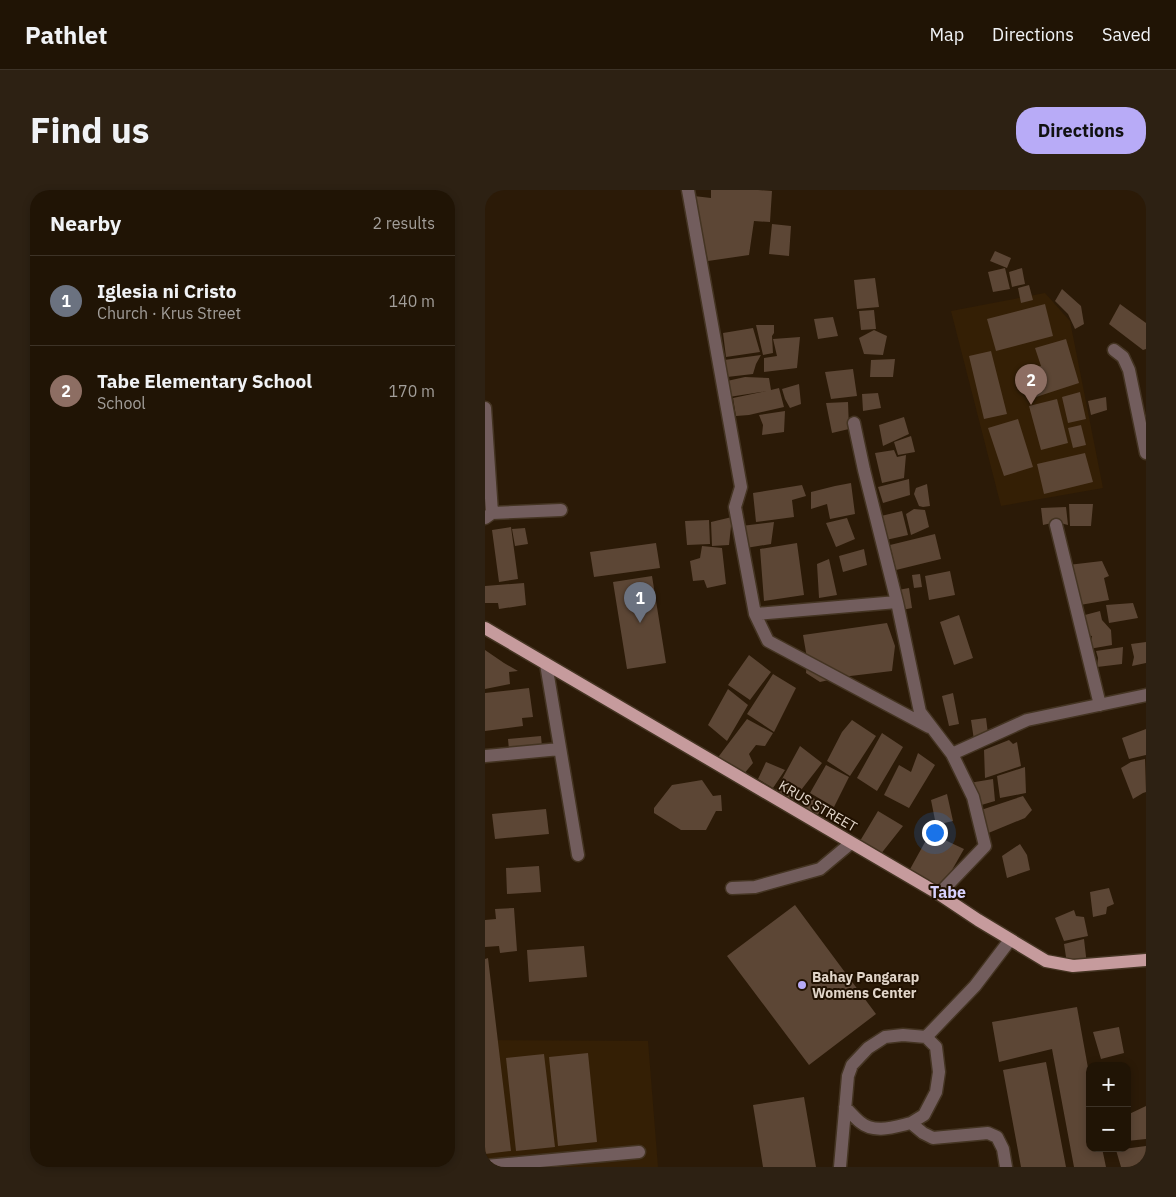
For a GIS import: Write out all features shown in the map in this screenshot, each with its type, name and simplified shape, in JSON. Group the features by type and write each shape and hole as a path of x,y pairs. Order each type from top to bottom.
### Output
{"main road":[{"name":"KRUS STREET","path":"485,628 939,894 1046,961 1073,966 1146,960"}],"street":[{"path":"688,190 741,487 735,508 755,614 768,641 933,730"},
{"path":"1114,350 1123,357 1129,370 1146,453"},
{"path":"485,408 488,516 561,510"},
{"path":"854,423 897,602 920,712 952,754 973,797 985,846 939,894"},
{"path":"1056,525 1100,705"},
{"path":"755,614 897,602"},
{"path":"546,664 578,855"},
{"path":"952,754 1027,720 1146,695"},
{"path":"485,756 560,749"},
{"path":"732,888 755,887 819,869 851,843"},
{"path":"926,1037 975,986 1010,940"},
{"path":"840,1167 845,1107 848,1076 852,1065 868,1048 885,1037 903,1035 926,1037 936,1047 939,1072 936,1092 925,1115 911,1123 888,1128 872,1128 861,1123 845,1107"},
{"path":"842,1143 861,1123"},
{"path":"911,1123 923,1133 933,1138 988,1133 997,1137 1003,1149 1006,1167"},
{"path":"485,1166 639,1152"}],"shaded area":[{"path":"1045,293 1070,321 1103,488 1001,506 951,311"},
{"path":"485,1040 648,1041 658,1167 485,1167"}],"building":[{"path":"711,190 772,191 770,222 754,221 749,255 708,261 694,196 711,198"},
{"path":"772,224 791,226 789,256 769,254"},
{"path":"995,251 1011,258 1007,268 990,261"},
{"path":"1005,268 1010,289 993,292 988,272"},
{"path":"1022,268 1025,284 1012,287 1009,272"},
{"path":"875,278 879,307 857,309 854,280"},
{"path":"1029,285 1033,300 1021,303 1018,288"},
{"path":"1062,289 1081,306 1084,324 1075,329 1068,314 1055,301"},
{"path":"1045,304 1053,336 996,351 987,319"},
{"path":"1120,304 1146,323 1146,349 1143,350 1109,324"},
{"path":"874,310 876,329 861,330 859,311"},
{"path":"833,317 838,336 818,339 814,319"},
{"path":"756,325 774,325 772,336 773,353 763,355"},
{"path":"753,328 760,352 726,357 723,333"},
{"path":"874,330 887,336 883,355 864,354 859,338"},
{"path":"800,337 797,368 764,372 764,358 777,356 773,339"},
{"path":"1066,339 1079,383 1036,397 1027,370 1041,366 1035,348"},
{"path":"991,351 1007,414 984,419 969,356"},
{"path":"761,355 753,374 727,377 724,360"},
{"path":"895,359 893,377 870,377 871,360"},
{"path":"853,369 857,396 831,399 825,372"},
{"path":"745,377 769,378 771,390 779,388 784,407 736,416 733,398 767,391 729,397 727,381"},
{"path":"799,384 801,404 790,408 782,389"},
{"path":"1080,392 1086,419 1068,423 1062,397"},
{"path":"878,393 881,408 863,411 862,394"},
{"path":"1106,397 1107,410 1091,415 1088,401"},
{"path":"1057,399 1068,443 1041,450 1029,406"},
{"path":"848,402 849,429 832,433 826,403"},
{"path":"785,411 784,432 762,435 763,425 759,415"},
{"path":"904,417 909,434 883,446 879,425"},
{"path":"1018,419 1033,467 1004,476 988,428"},
{"path":"1081,425 1086,445 1073,448 1068,428"},
{"path":"911,436 915,452 898,455 894,442"},
{"path":"894,450 897,457 906,455 904,478 882,483 875,453"},
{"path":"1085,453 1093,482 1044,494 1037,464"},
{"path":"909,479 910,495 883,503 878,487"},
{"path":"851,483 855,514 830,519 827,504 811,509 811,492"},
{"path":"927,484 930,506 919,506 914,494 916,488"},
{"path":"802,485 806,496 792,500 794,517 756,522 753,493"},
{"path":"1069,504 1093,504 1091,526 1070,526"},
{"path":"1066,507 1068,525 1056,522 1043,525 1041,508"},
{"path":"914,509 925,510 929,527 911,535 906,514"},
{"path":"902,511 908,535 886,540 881,516"},
{"path":"732,517 729,545 712,546 711,522"},
{"path":"847,518 855,539 836,547 826,523"},
{"path":"709,520 710,544 687,545 685,521"},
{"path":"774,522 771,544 746,548 741,526"},
{"path":"511,527 518,579 499,582 492,530"},
{"path":"525,528 528,544 515,546 512,529"},
{"path":"935,534 941,559 896,570 890,545"},
{"path":"656,543 660,568 594,577 590,552"},
{"path":"797,543 804,595 764,601 760,549"},
{"path":"702,546 722,548 726,584 707,588 704,580 693,581 690,561 700,558"},
{"path":"864,549 867,565 843,572 839,556"},
{"path":"829,559 837,595 819,598 817,564"},
{"path":"1102,561 1109,576 1104,578 1109,600 1080,605 1068,565"},
{"path":"950,571 955,595 929,600 925,576"},
{"path":"920,574 922,587 914,588 912,575"},
{"path":"652,576 666,663 627,669 613,582"},
{"path":"524,583 526,605 499,609 498,603 485,603 485,586"},
{"path":"909,588 912,608 902,610 898,590"},
{"path":"1133,603 1138,618 1109,623 1106,605"},
{"path":"1100,611 1102,620 1111,630 1112,645 1089,649 1092,636 1085,635 1081,616"},
{"path":"959,615 973,658 954,665 940,622"},
{"path":"887,623 895,646 892,671 842,677 820,682 806,673 807,658 803,635"},
{"path":"1146,642 1146,663 1132,666 1134,657 1131,644"},
{"path":"1123,647 1122,664 1097,667 1098,658 1096,651"},
{"path":"485,650 518,671 509,672 510,684 485,689"},
{"path":"749,655 771,672 750,700 728,685"},
{"path":"773,674 796,688 774,732 747,714"},
{"path":"529,688 533,717 522,718 523,726 485,731 485,693"},
{"path":"728,689 748,705 727,741 708,725"},
{"path":"953,693 959,724 949,726 942,696"},
{"path":"986,718 988,734 974,740 971,720"},
{"path":"747,719 773,733 765,746 756,745 749,754 753,763 743,775 716,760"},
{"path":"852,720 876,736 850,776 827,761 842,732"},
{"path":"1146,729 1146,755 1129,759 1122,738"},
{"path":"882,733 903,747 877,791 857,778"},
{"path":"541,736 542,747 509,750 508,739"},
{"path":"1009,740 1013,744 1017,742 1021,766 985,778 984,750"},
{"path":"800,746 822,763 791,803 775,792"},
{"path":"918,753 935,765 909,808 884,795 899,765 911,772"},
{"path":"1145,759 1146,792 1133,799 1121,768 1131,762"},
{"path":"766,762 785,770 773,788 758,779"},
{"path":"826,765 849,777 834,807 810,793"},
{"path":"1025,767 1026,793 1000,798 997,776"},
{"path":"993,779 995,801 978,806 969,783"},
{"path":"702,780 713,796 721,795 722,811 716,811 706,830 681,830 654,813 654,808 672,785"},
{"path":"947,794 953,821 936,825 931,800"},
{"path":"809,795 825,806 815,818 799,809"},
{"path":"1023,796 1032,810 1025,818 986,834 978,811"},
{"path":"546,809 549,834 495,839 492,814"},
{"path":"878,811 903,826 880,855 860,841"},
{"path":"930,833 964,849 948,877 940,885 934,887 909,871"},
{"path":"1020,844 1027,855 1030,870 1007,878 1002,856"},
{"path":"539,866 541,892 507,894 506,868"},
{"path":"1109,888 1114,904 1107,907 1106,914 1093,917 1090,892"},
{"name":"Bahay Pangarap Womens Center","path":"795,905 876,1014 809,1065 727,956"},
{"path":"514,908 517,951 500,953 499,946 485,947 485,920 496,919 495,909"},
{"path":"1074,910 1076,916 1084,917 1088,936 1064,941 1055,918"},
{"path":"1084,939 1087,965 1068,970 1064,944"},
{"path":"584,946 587,977 529,982 527,950"},
{"path":"488,958 511,1151 485,1154 485,959"},
{"path":"1077,1007 1087,1062 1086,1152 1103,1152 1106,1167 1074,1167 1052,1049 999,1062 992,1022"},
{"path":"1119,1027 1124,1053 1101,1059 1093,1032"},
{"path":"588,1053 597,1142 558,1146 549,1057"},
{"path":"544,1054 555,1147 516,1151 506,1058"},
{"path":"1046,1062 1066,1167 1021,1167 1003,1070"},
{"path":"804,1097 816,1167 763,1167 753,1105"},
{"path":"1146,1106 1146,1139 1131,1141 1131,1113"},
{"path":"1146,1146 1146,1167 1121,1167 1117,1152 1131,1152 1131,1148"}],"place":[{"name":"Tabe Elementary School","path":"1031,405"},
{"name":"Iglesia ni Cristo","path":"640,623"},
{"name":"Bahay Pangarap Womens Center","path":"802,985"}],"district":[{"name":"Tabe","path":"948,892"}]}
